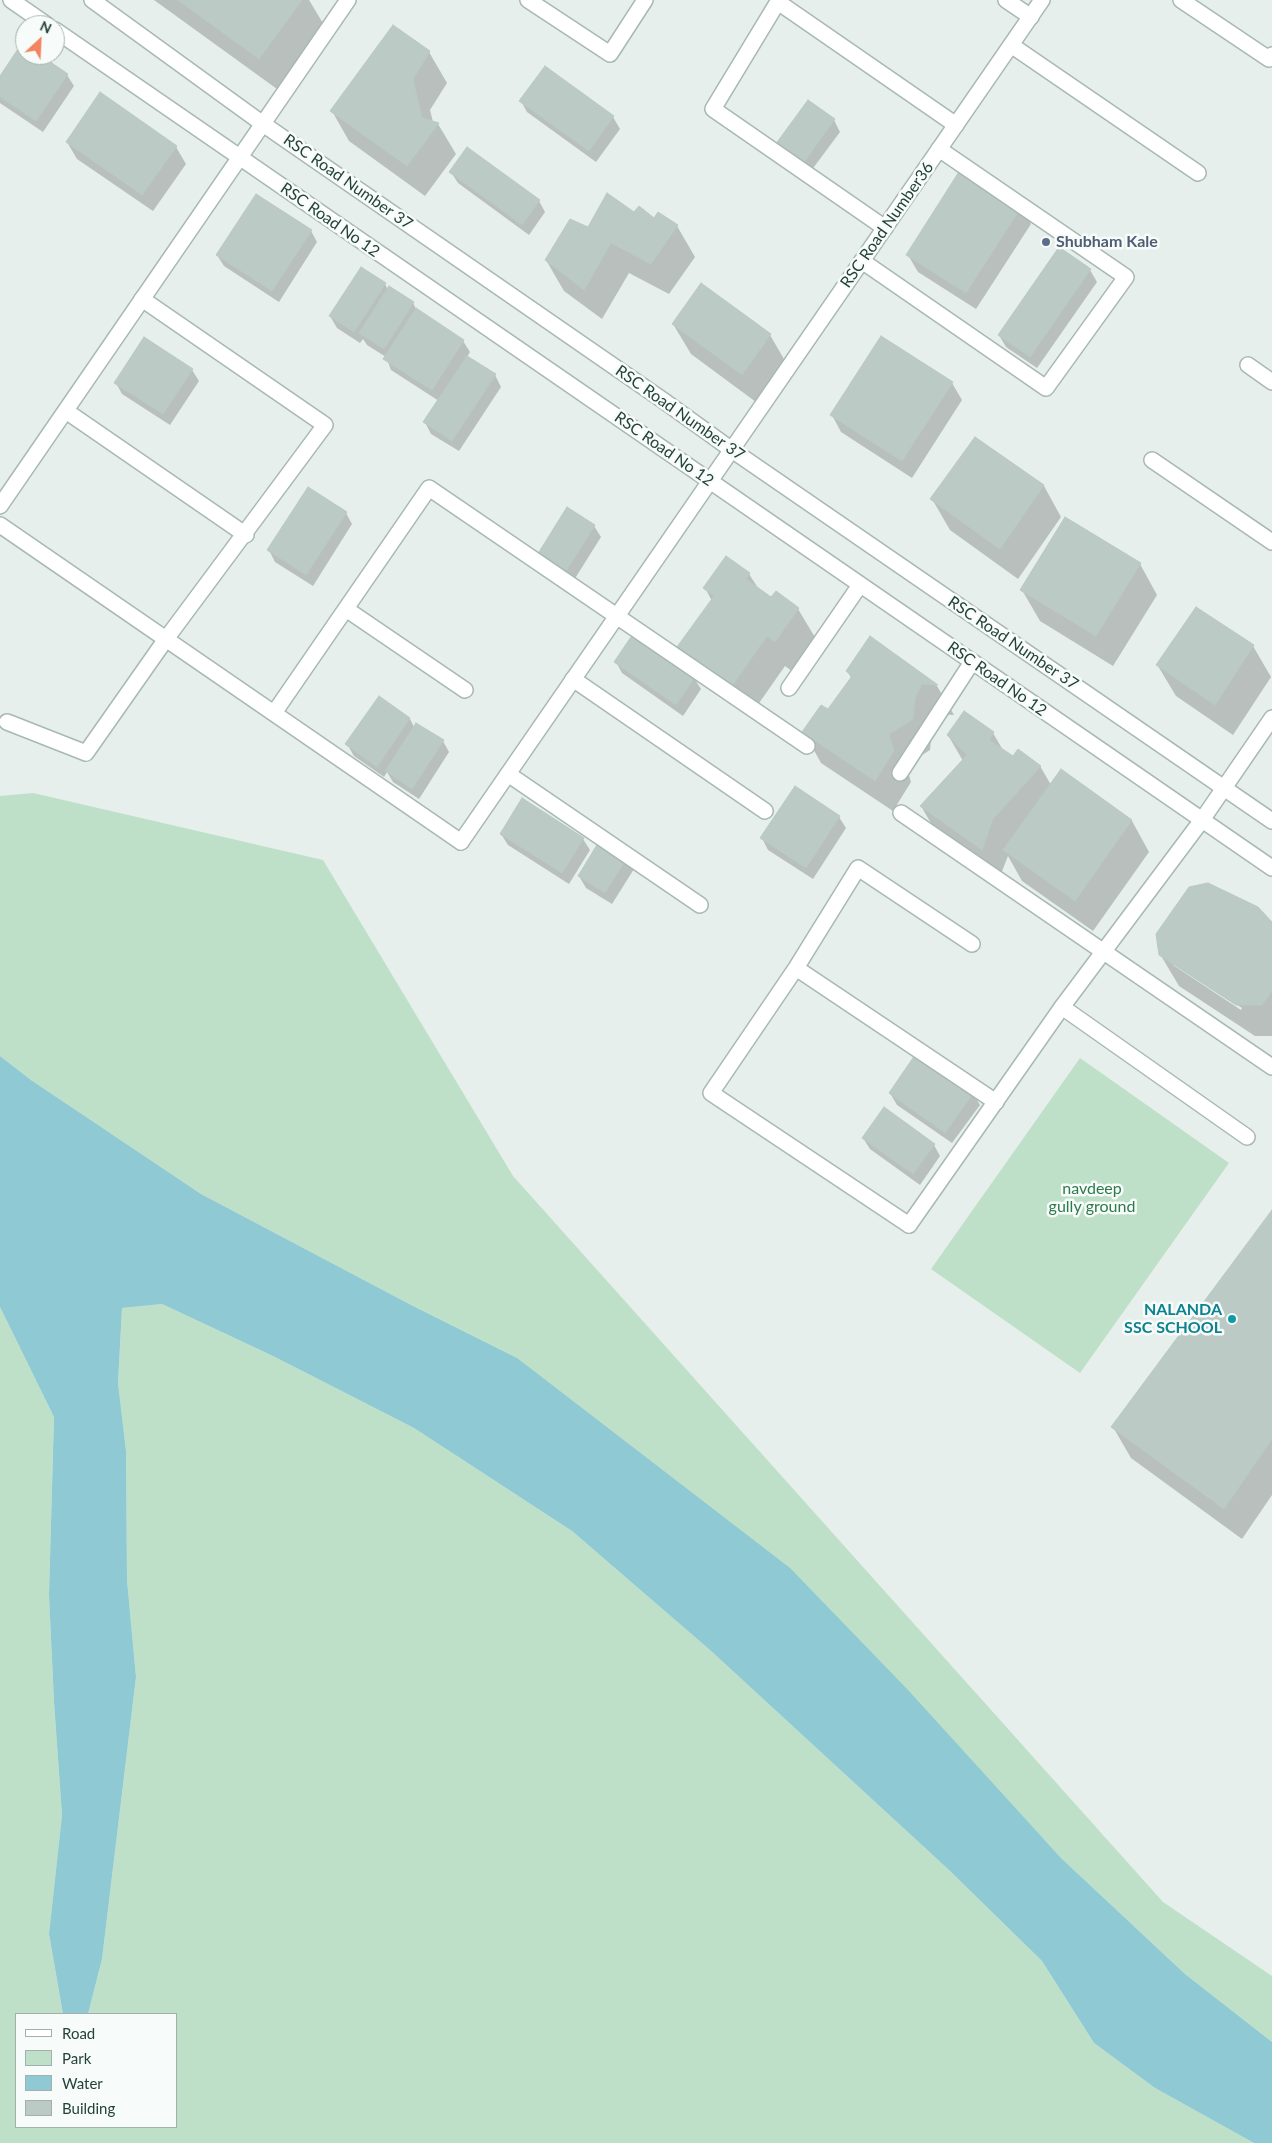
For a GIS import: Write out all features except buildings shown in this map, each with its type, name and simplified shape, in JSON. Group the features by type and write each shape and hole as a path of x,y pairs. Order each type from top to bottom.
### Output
{"street":[{"path":"11,0 33,15"},
{"name":"RSC Road Number 37","path":"92,0 263,124 656,395 732,450 1272,821"},
{"path":"0,506 348,0"},
{"path":"528,0 610,54 646,0"},
{"path":"1006,0 1031,16"},
{"name":"RSC Road Number36","path":"274,713 461,842 1042,0"},
{"path":"1181,0 1269,59 1272,55"},
{"path":"885,228 713,109 779,1 956,125"},
{"name":"RSC Road No 12","path":"65,37 1272,868"},
{"path":"1011,45 1198,173"},
{"path":"862,261 1046,388 1126,277 939,149"},
{"path":"7,722 86,753 166,639 246,535 325,425 142,300"},
{"path":"1248,365 1272,382"},
{"path":"66,411 246,535"},
{"path":"1152,460 1272,542"},
{"path":"0,525 274,713 429,488 807,746"},
{"path":"789,688 860,585"},
{"path":"346,608 465,690"},
{"path":"900,773 972,662"},
{"path":"573,679 765,811"},
{"path":"972,944 858,868 796,968 711,1093 910,1225 1062,1007 1202,820 1272,718"},
{"path":"508,774 700,905"},
{"path":"901,813 1272,1067"},
{"path":"796,968 996,1102"},
{"path":"1062,1007 1247,1137"}],"green space":[{"path":"33,793 323,860 513,1176 1163,1902 1272,1976 1272,2042 1185,1974 1061,1858 926,1711 517,1358 413,1306 201,1194 31,1080 0,1056 0,796"},
{"name":"navdeep gully ground","path":"1080,1058 1229,1163 1080,1373 931,1269"},
{"path":"162,1304 273,1356 414,1428 572,1531 710,1650 949,1870 1042,1961 1094,2043 1155,2088 1254,2143 0,2143 0,1307 54,1417 49,1595 62,1815 49,1934 63,2013 15,2013 15,2128 178,2128 178,2013 88,2013 102,1959 136,1677 127,1580 126,1451 118,1383 122,1308"}],"water":[{"path":"0,1056 31,1080 201,1194 413,1306 517,1358 790,1568 908,1690 1061,1858 1185,1974 1272,2042 1272,2143 1254,2143 1155,2088 1094,2043 1042,1961 949,1870 710,1650 572,1531 414,1428 273,1356 162,1304 122,1308 118,1383 126,1451 127,1580 136,1677 102,1959 88,2013 63,2013 49,1934 62,1815 49,1595 54,1417 0,1307"}],"place":[{"name":"Shubham Kale","path":"1046,242"},
{"name":"NALANDA SSC SCHOOL","path":"1232,1319"}]}
